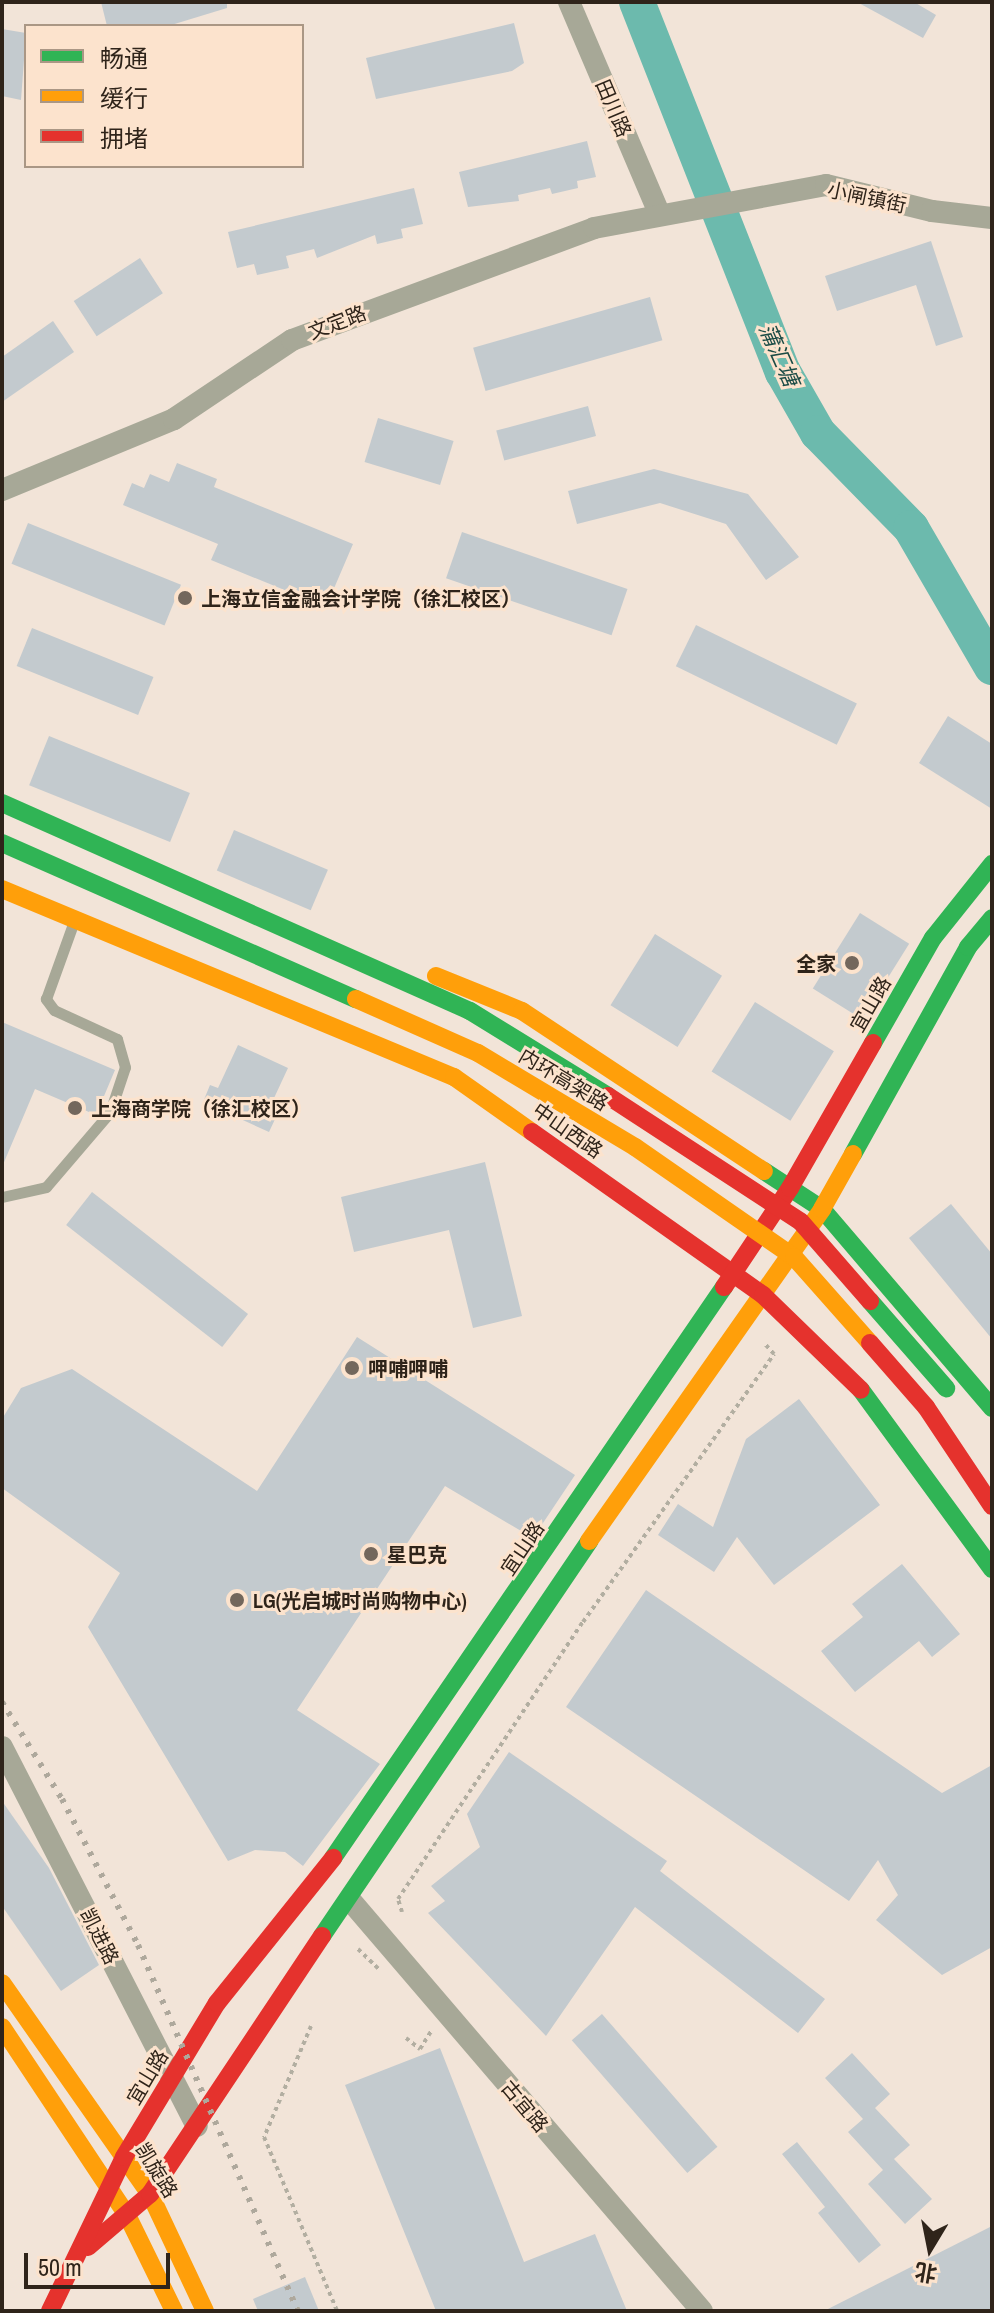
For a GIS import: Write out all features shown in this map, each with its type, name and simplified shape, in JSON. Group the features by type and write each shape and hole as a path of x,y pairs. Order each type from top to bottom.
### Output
{"main road":[{"path":"2,801 522,1011 822,1209 992,1408"},
{"name":"内环高架路","path":"2,801 470,1011 639,1115 801,1222 959,1409"},
{"name":"内环高架路","path":"2,843 478,1053 635,1147 794,1257 926,1407 992,1506"},
{"name":"宜山路","path":"50,2311 83,2251 124,2157 217,2003 368,1813 730,1271 790,1188 933,938 992,864"},
{"name":"中山西路","path":"2,889 454,1077 763,1295 855,1382 992,1569"},
{"name":"宜山路","path":"83,2251 150,2194 197,2126 350,1900 484,1691 822,1209 968,947 992,918"},
{"name":"凯旋路","path":"2,1983 150,2194 205,2311"},
{"path":"2,2027 127,2215 174,2311"}],"street":[{"name":"田川路","path":"569,2 659,213"},
{"name":"小闸镇街","path":"694,207 826,185 992,218"},
{"name":"文定路","path":"2,490 174,419 260,358 324,326 550,241 694,207"},
{"name":"凯进路","path":"2,1747 197,2126"},
{"name":"古宜路","path":"350,1900 702,2311"}],"lane":[{"path":"2,1197 46,1187 110,1112 125,1067 117,1039 54,1010 46,999 75,919"}],"path":[{"path":"402,1912 398,1899 583,1622 774,1354 765,1344"},
{"path":"358,1949 384,1973"},
{"path":"406,2038 420,2049 434,2032 426,2022"},
{"path":"311,2026 264,2137 337,2311"}],"building":[{"path":"101,2 227,2 227,8 175,24 106,24"},
{"path":"857,2 914,2 936,15 923,38"},
{"path":"514,23 524,63 512,71 376,99 366,58"},
{"path":"2,29 24,33 21,100 2,96"},
{"path":"587,141 596,177 577,181 578,188 552,194 550,188 518,195 519,201 468,207 459,172"},
{"path":"414,188 423,224 401,229 403,238 377,244 375,235 317,258 314,249 286,256 289,268 257,275 254,264 237,268 228,232"},
{"path":"931,241 963,337 936,346 916,285 837,311 825,276"},
{"path":"140,258 163,293 97,336 74,301"},
{"path":"650,297 662,340 486,391 473,348"},
{"path":"53,321 74,352 2,402 2,357"},
{"path":"588,406 596,436 504,461 496,431"},
{"path":"378,418 454,441 440,485 365,462"},
{"path":"177,463 217,479 214,487 353,544 326,607 211,560 218,544 123,505 132,483 144,488 150,474 169,482"},
{"path":"654,469 748,494 799,557 766,580 726,524 660,503 577,524 568,491"},
{"path":"28,523 181,585 165,626 12,564"},
{"path":"462,532 627,589 612,635 446,578"},
{"path":"696,625 857,703 837,745 676,666"},
{"path":"32,628 153,677 138,715 17,666"},
{"path":"948,716 992,744 992,809 919,763"},
{"path":"49,736 190,793 170,842 29,785"},
{"path":"234,830 328,870 311,910 217,871"},
{"path":"860,913 909,944 862,1019 813,988"},
{"path":"655,934 722,976 677,1047 610,1005"},
{"path":"755,1002 834,1051 790,1121 712,1072"},
{"path":"2,1022 115,1070 96,1115 35,1089 2,1167"},
{"path":"238,1045 288,1068 268,1111 277,1115 269,1132 203,1102 210,1085 218,1088"},
{"path":"485,1162 522,1316 473,1328 449,1230 354,1252 341,1197"},
{"path":"92,1192 248,1314 222,1347 66,1225"},
{"path":"951,1204 992,1254 992,1339 909,1238"},
{"name":"LG(光启城时尚购物中心)","path":"357,1337 575,1475 533,1538 445,1486 297,1710 380,1764 303,1866 285,1852 255,1850 228,1861 88,1627 120,1573 2,1488 2,1419 21,1388 72,1369 257,1491"},
{"path":"799,1399 880,1505 774,1585 737,1537 714,1572 658,1535 678,1504 713,1527 746,1439"},
{"path":"902,1564 960,1634 932,1657 919,1641 855,1692 821,1651 863,1617 852,1604"},
{"path":"646,1590 942,1793 992,1765 992,1947 942,1975 876,1920 898,1895 878,1860 849,1901 566,1707"},
{"path":"509,1752 667,1861 660,1871 825,1999 798,2033 635,1907 546,2036 428,1913 445,1901 431,1886 480,1847 467,1814"},
{"path":"2,1801 49,1868 99,1965 61,1991 2,1906"},
{"path":"602,2014 717,2147 687,2173 572,2040"},
{"path":"440,2048 524,2262 595,2234 627,2311 436,2311 345,2085"},
{"path":"852,2053 890,2094 875,2108 910,2145 894,2159 932,2199 905,2224 868,2184 883,2170 848,2132 863,2119 825,2078"},
{"path":"797,2142 881,2245 859,2263 818,2213 825,2207 782,2154"},
{"path":"992,2226 992,2311 824,2311"},
{"path":"305,2277 319,2311 258,2311 253,2299"}],"waterway":[{"name":"蒲汇塘","path":"637,2 783,372 818,433 911,528 992,667"}],"railway":[{"path":"2,1702 62,1799 138,1945 298,2311"}],"traffic: fast":[{"path":"2,803 470,1011 608,1096"},
{"path":"2,843 356,999"},
{"path":"873,1043 933,938 992,864"},
{"path":"853,1154 968,947 992,918"},
{"path":"764,1171 822,1209 992,1408"},
{"path":"333,1858 724,1287"},
{"path":"870,1301 946,1388"},
{"path":"861,1390 992,1569"},
{"path":"322,1936 589,1541"}],"traffic: slow":[{"path":"2,889 454,1077 532,1132"},
{"path":"436,976 522,1011 764,1171"},
{"path":"356,999 478,1053 635,1147 794,1257 870,1343"},
{"path":"589,1541 822,1209 853,1154"},
{"path":"2,1983 150,2194 205,2311"},
{"path":"2,2027 127,2215 174,2311"}],"traffic: jam":[{"path":"724,1287 790,1188 873,1043"},
{"path":"608,1096 801,1222 870,1301"},
{"path":"532,1132 763,1295 861,1390"},
{"path":"870,1343 926,1407 992,1506"},
{"path":"50,2311 124,2157 217,2003 333,1858"},
{"path":"88,2247 150,2194 322,1936"}],"place":[{"name":"上海立信金融会计学院（徐汇校区）","path":"185,598"},
{"name":"全家","path":"852,963"},
{"name":"上海商学院（徐汇校区）","path":"75,1108"},
{"name":"呷哺呷哺","path":"352,1368"},
{"name":"星巴克","path":"371,1554"},
{"name":"LG(光启城时尚购物中心)","path":"237,1600"}]}
